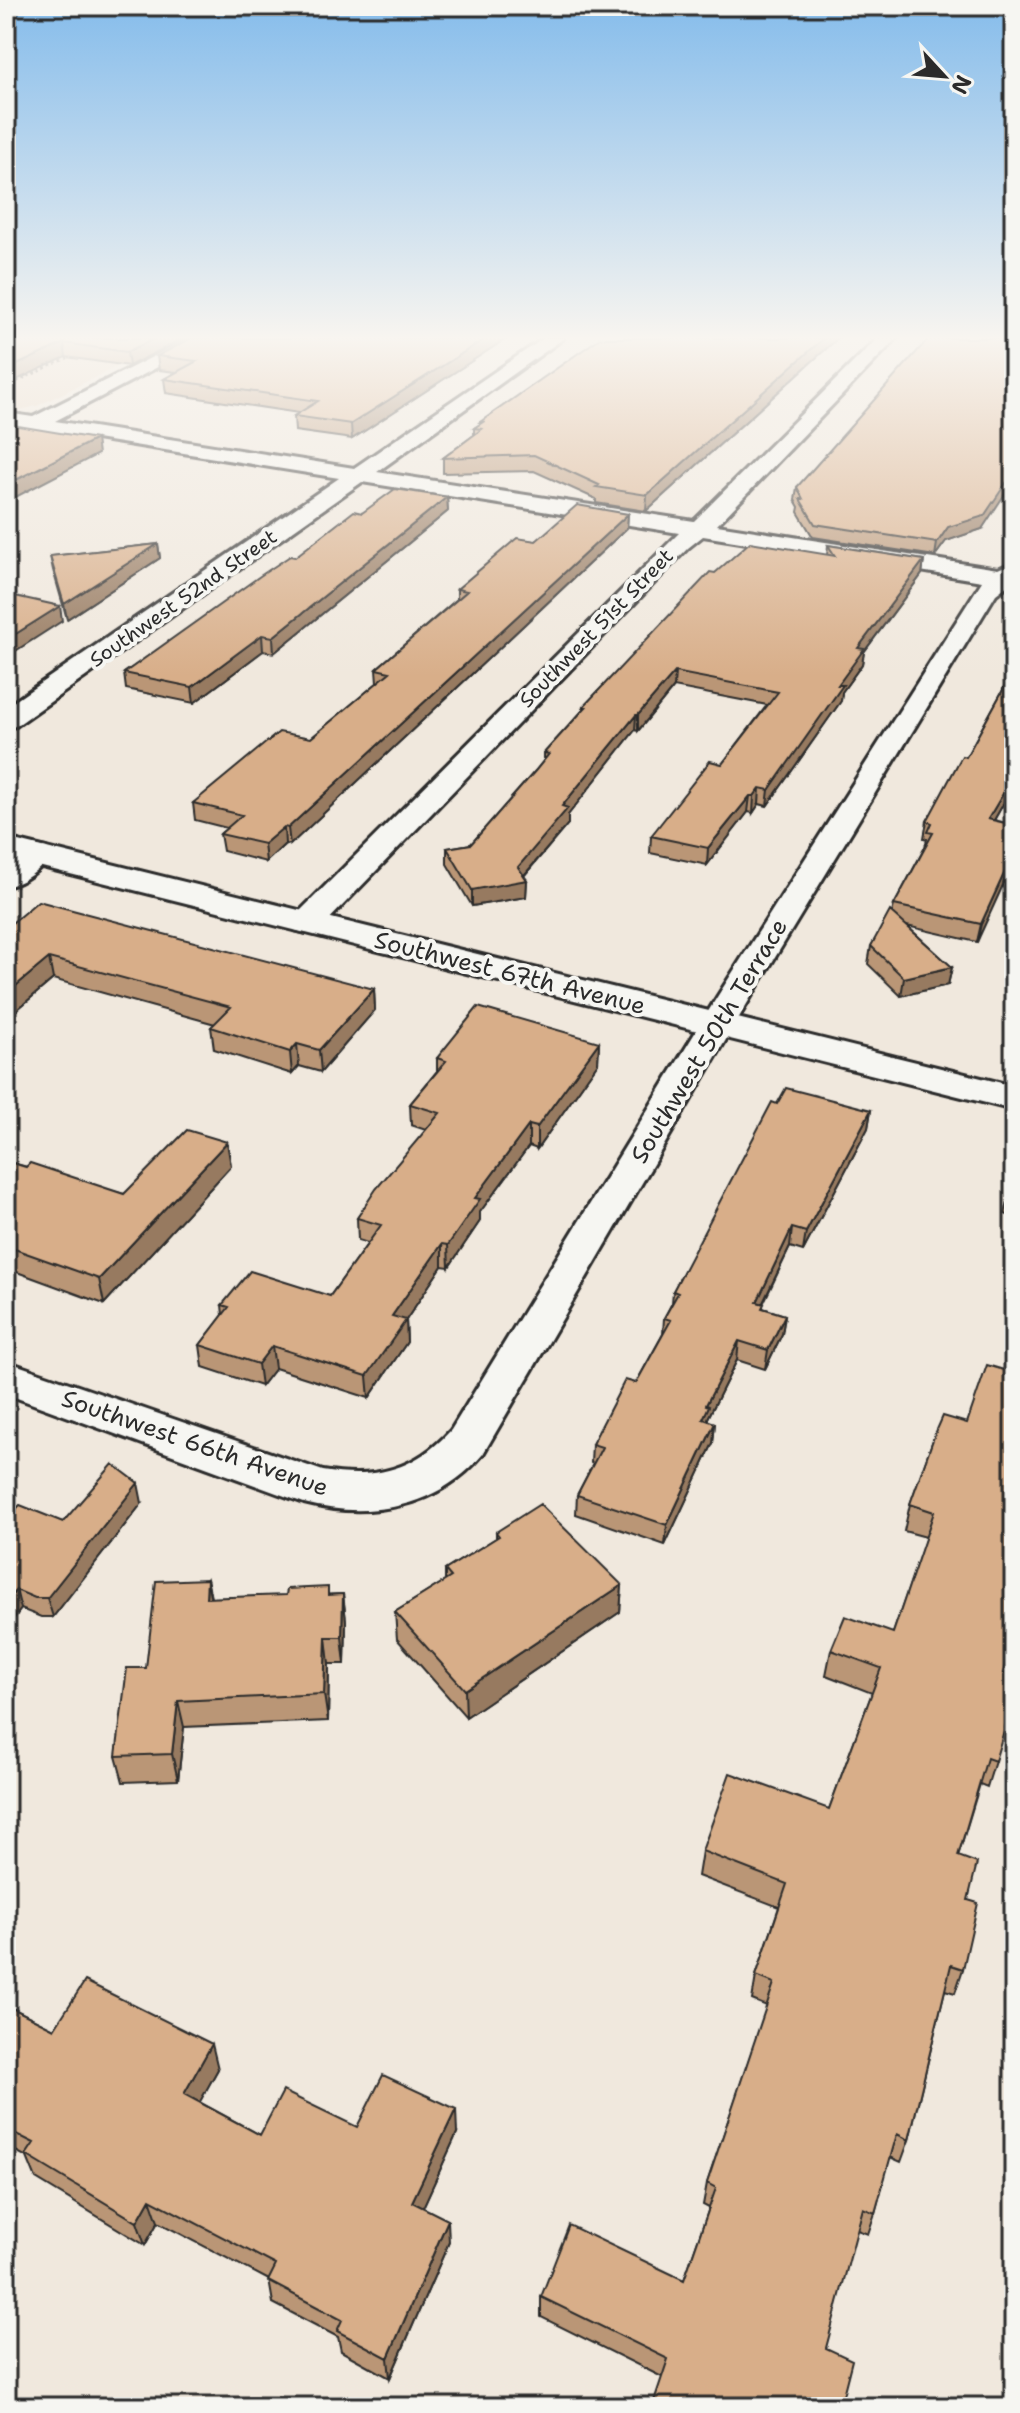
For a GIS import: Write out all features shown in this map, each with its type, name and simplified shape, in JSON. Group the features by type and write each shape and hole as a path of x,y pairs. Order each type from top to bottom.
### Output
{"main road":[{"name":"Southwest 67th Avenue","path":"21,851 1014,1098"}],"street":[{"path":"206,451 1010,575"},
{"name":"Southwest 52nd Street","path":"6,720 396,451"},
{"name":"Southwest 51st Street","path":"307,923 669,554 716,515 779,451"},
{"name":"Southwest 50th Terrace","path":"387,1491 427,1476 447,1463 467,1442 987,589 1010,575"},
{"path":"6,878 21,851"},
{"name":"Southwest 66th Avenue","path":"6,1377 305,1485 346,1494 387,1491"}],"building":[{"path":"6,451 73,451 6,485"},
{"path":"453,451 697,451 647,495 596,487 599,485 534,455 443,458"},
{"path":"829,451 1014,451 1014,471 984,516 948,527 937,543 815,524 800,499 803,499 797,487"},
{"path":"395,489 447,497 273,637 262,635 192,687 124,673 260,576 290,556 295,557 354,511 362,513"},
{"path":"577,505 628,514 288,828 284,827 264,844 220,834 242,815 193,803 279,732 311,738 390,672 376,669 467,591 457,589 517,538 536,541"},
{"path":"750,542 835,556 828,545 924,560 858,648 864,649 838,685 843,685 769,790 760,788 754,796 750,796 708,848 651,836 710,761 722,764 778,692 675,672 562,806 568,808 518,867 527,880 472,890 447,848 471,844 536,770 549,754 544,753 586,707 583,707 710,572 715,573"},
{"path":"158,544 64,604 50,556"},
{"path":"6,594 60,606 6,640"},
{"path":"1014,670 1014,775 988,819 1014,825 1014,852 981,924 894,905 933,833 928,832 932,823 927,821"},
{"path":"38,901 374,989 319,1050 297,1044 290,1052 211,1027 231,1007 49,958 6,994 6,928"},
{"path":"890,911 952,967 904,978 871,946"},
{"path":"478,1007 599,1042 537,1127 529,1125 475,1198 480,1199 448,1245 442,1244 392,1316 406,1320 367,1376 272,1346 258,1364 200,1345 229,1307 222,1305 250,1271 330,1296 381,1225 357,1218 376,1189 440,1113 410,1104 446,1061 437,1058"},
{"path":"786,1088 871,1110 806,1232 792,1228 757,1302 764,1304 762,1308 785,1315 768,1350 739,1341 706,1405 709,1406 703,1419 715,1423 667,1525 577,1495 602,1447 592,1444 625,1380 636,1383 671,1320 664,1318 678,1293 673,1291 772,1102 777,1104"},
{"path":"187,1130 227,1142 99,1279 6,1246 6,1161 26,1167 30,1163 124,1194"},
{"path":"1014,1336 1014,1635 1003,1673 1014,1677 1014,1697 995,1761 987,1758 958,1856 977,1863 968,1900 978,1903 963,1969 951,1965 909,2140 897,2134 875,2213 863,2208 826,2348 852,2360 840,2407 652,2407 668,2359 541,2297 569,2225 684,2280 716,2188 707,2183 774,1983 756,1976 787,1884 702,1851 730,1773 829,1809 881,1668 831,1650 845,1616 893,1633 934,1512 910,1504 935,1434 943,1416 967,1423 987,1365 1004,1370"},
{"path":"113,1464 138,1483 47,1598 35,1598 16,1590 6,1602 6,1509 13,1512 20,1505 63,1522"},
{"path":"540,1504 622,1585 465,1690 395,1612 451,1577 445,1570 499,1536 496,1532"},
{"path":"207,1579 206,1598 286,1595 287,1589 328,1587 328,1595 343,1594 342,1637 326,1637 324,1694 178,1701 172,1754 116,1756 127,1668 146,1668 156,1581"},
{"path":"85,1981 212,2044 184,2094 260,2135 283,2091 357,2127 383,2075 456,2109 412,2202 448,2220 388,2358 337,2331 342,2320 268,2281 276,2265 150,2199 137,2222 26,2155 34,2143 6,2129 6,2005 54,2029"}]}
